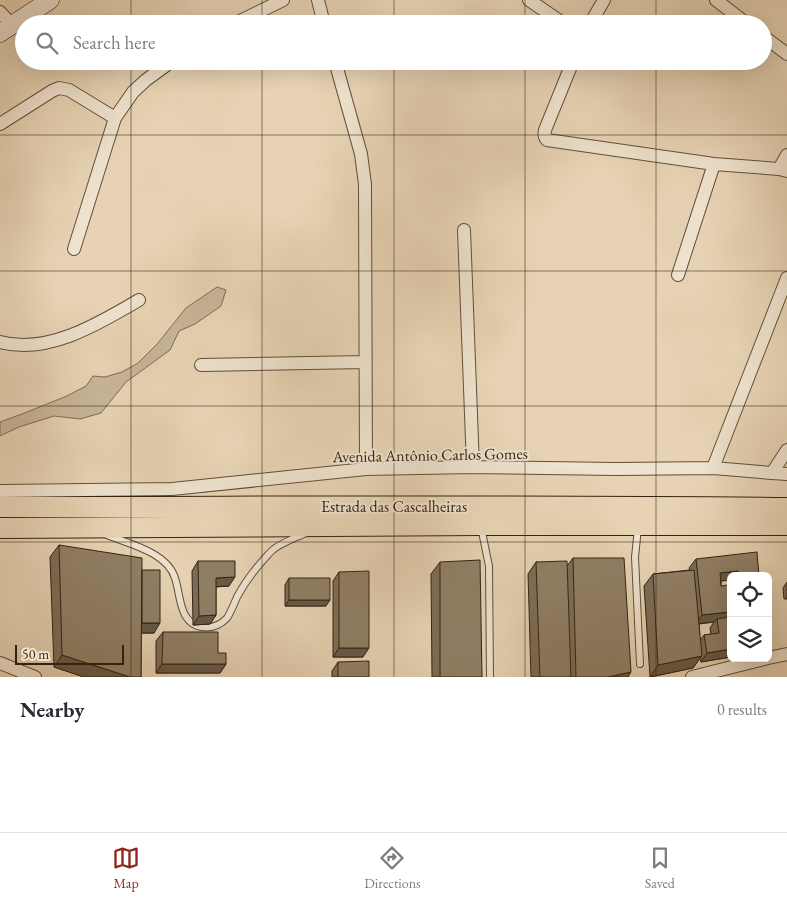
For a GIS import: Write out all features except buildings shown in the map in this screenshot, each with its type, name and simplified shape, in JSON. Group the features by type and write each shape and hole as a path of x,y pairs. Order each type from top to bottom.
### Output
{"main road":[{"name":"Estrada das Cascalheiras","path":"0,507 787,508"},
{"name":"Estrada das Cascalheiras","path":"0,528 481,525 787,526"}],"street":[{"path":"27,15 50,0"},
{"path":"252,15 283,0"},
{"path":"318,0 322,15"},
{"path":"529,0 551,15"},
{"path":"595,15 604,0"},
{"path":"716,0 735,15"},
{"path":"0,12 6,29"},
{"path":"772,43 787,54"},
{"path":"74,249 115,118 133,92 160,70"},
{"path":"338,70 361,154 365,184 366,469"},
{"path":"569,70 544,134 545,138 552,142 714,164 783,170 787,155"},
{"path":"0,124 59,88 68,90 115,118"},
{"path":"678,275 714,164"},
{"path":"464,230 473,468"},
{"path":"714,468 787,278"},
{"path":"0,342 20,345 50,341 94,325 139,300"},
{"path":"202,365 365,362"},
{"path":"772,473 787,450"},
{"name":"Avenida Antônio Carlos Gomes","path":"0,491 165,489 366,469 714,468 787,474"},
{"path":"772,657 787,654"},
{"path":"692,677 752,662"},
{"path":"0,663 18,674 35,677"}],"lane":[{"path":"481,525 489,566 490,677"},
{"path":"90,527 147,551 167,563 175,578 184,613 189,622 195,626 209,628 220,624 228,616 245,581 274,549 322,526"},
{"path":"638,526 635,557 640,664"}],"shaded area":[{"path":"217,287 226,290 221,306 195,324 179,331 170,350 126,382 101,413 80,419 54,416 19,427 0,436 0,422 67,396 86,386 93,376 105,377 122,372 138,363 158,343 186,308"}]}
